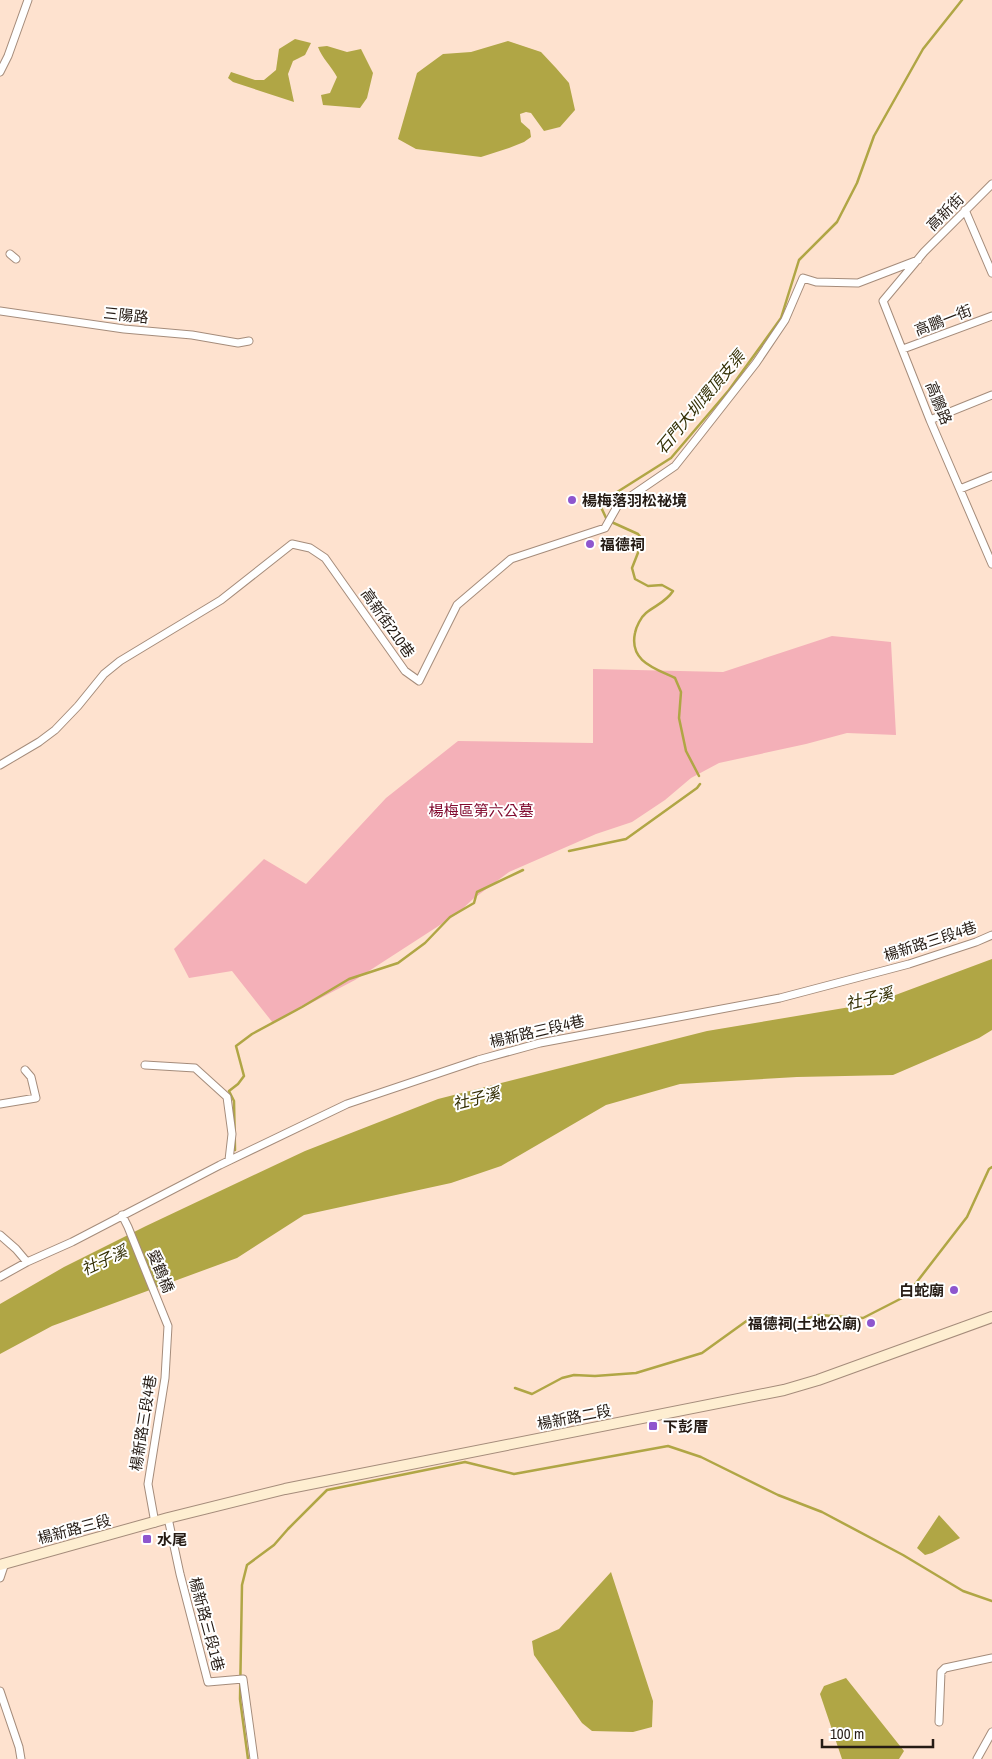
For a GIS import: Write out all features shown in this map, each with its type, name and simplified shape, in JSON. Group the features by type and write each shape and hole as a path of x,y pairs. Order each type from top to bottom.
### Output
{"main road":[{"name":"楊新路二段","path":"156,1523 168,1518 357,1474 555,1437 784,1390 818,1380 992,1318"},
{"name":"楊新路三段","path":"2,1564 156,1523"}],"street":[{"path":"0,72 8,56 28,0"},
{"name":"高新街","path":"918,260 992,184"},
{"path":"966,210 992,273"},
{"name":"高鵬路","path":"918,260 883,301 930,420 992,564"},
{"name":"高新街210巷","path":"0,765 39,742 55,730 78,706 104,674 120,661 221,600 292,544 310,548 325,558 406,671 419,681 457,604 511,559 605,528 618,505 675,466 756,363 785,320 803,278 816,282 858,283 918,260"},
{"name":"三陽路","path":"0,311 115,328 192,335 238,342 249,341"},
{"name":"高鵬一街","path":"903,349 992,316"},
{"path":"930,420 992,395"},
{"path":"960,488 992,476"},
{"name":"楊新路三段4巷","path":"0,1277 27,1262 72,1242 229,1160 347,1104 478,1060 540,1043 780,998 909,964 992,935"},
{"path":"145,1065 196,1068 227,1097 232,1134 229,1160"},
{"path":"0,1104 36,1098 31,1077 25,1070"},
{"name":"愛鶴橋","path":"122,1215 168,1326"},
{"path":"1,1237 16,1249 27,1262"},
{"name":"楊新路三段4巷","path":"156,1523 148,1484 165,1378 168,1326"},
{"name":"楊新路三段1巷","path":"168,1518 180,1574 208,1682 243,1679 254,1759"},
{"path":"0,1578 2,1564"},
{"path":"939,1722 941,1672 945,1668 992,1658"},
{"path":"0,1691 19,1747 21,1759"},
{"path":"977,1759 992,1732"}],"green space":[{"name":"楊梅區第六公墓","path":"832,636 891,642 896,735 847,733 719,763 691,778 665,800 632,822 596,834 509,872 473,899 457,914 355,980 273,1023 232,971 189,978 174,949 264,859 306,884 386,798 458,741 593,743 593,669 723,672"}],"water":[{"path":"295,39 311,43 305,55 293,61 288,74 294,102 233,82 228,78 231,72 255,80 264,80 276,70 279,49"},
{"path":"508,41 541,52 569,83 575,110 560,127 544,131 531,113 520,114 521,122 530,130 531,137 509,148 481,157 416,149 398,139 417,73 443,54 471,52"},
{"path":"327,46 347,52 361,49 373,73 367,98 360,108 323,105 321,95 330,93 337,77 318,47"},
{"path":"992,959 992,1030 979,1038 893,1075 797,1077 680,1084 606,1105 501,1166 451,1183 304,1215 237,1258 52,1326 0,1354 0,1304 64,1267 305,1151 438,1099 707,1031 874,1003"},
{"path":"939,1515 960,1538 925,1555 917,1548"},
{"path":"611,1572 653,1701 652,1727 633,1732 592,1731 582,1723 534,1655 532,1641 559,1629"},
{"path":"846,1678 904,1751 899,1759 842,1759 820,1694 824,1686"}],"waterway":[{"name":"石門大圳環頂支渠","path":"699,776 686,751 679,718 681,692 675,678 652,667 639,657 634,643 636,631 642,617 664,601 673,591 662,585 648,586 635,579 632,568 643,540 638,534 607,520 600,505 671,458 729,390 781,318 799,260 837,222 857,183 874,136 923,49 962,0"},
{"name":"石門大圳環頂支渠","path":"569,851 626,839 700,784"},
{"name":"石門大圳環頂支渠","path":"235,1150 234,1101 229,1091 244,1076 236,1046 252,1034 349,979 398,963 425,943 450,917 474,903 477,892 523,870"},
{"name":"社子溪","path":"515,1388 532,1394 562,1378 574,1375 595,1376 636,1373 702,1353 752,1317 785,1325 819,1315 863,1318 906,1296 967,1217 989,1169 992,1167"},
{"path":"248,1759 240,1699 242,1585 247,1565 274,1545 327,1490 465,1462 514,1474 668,1446 701,1457 778,1495 822,1512 903,1555 963,1591 992,1601"}],"place":[{"name":"楊梅落羽松祕境","path":"572,500"},
{"name":"福德祠","path":"590,544"},
{"name":"白蛇廟","path":"954,1290"},
{"name":"福德祠(土地公廟)","path":"871,1323"},
{"name":"下彭厝","path":"653,1426"},
{"name":"水尾","path":"147,1539"}]}
